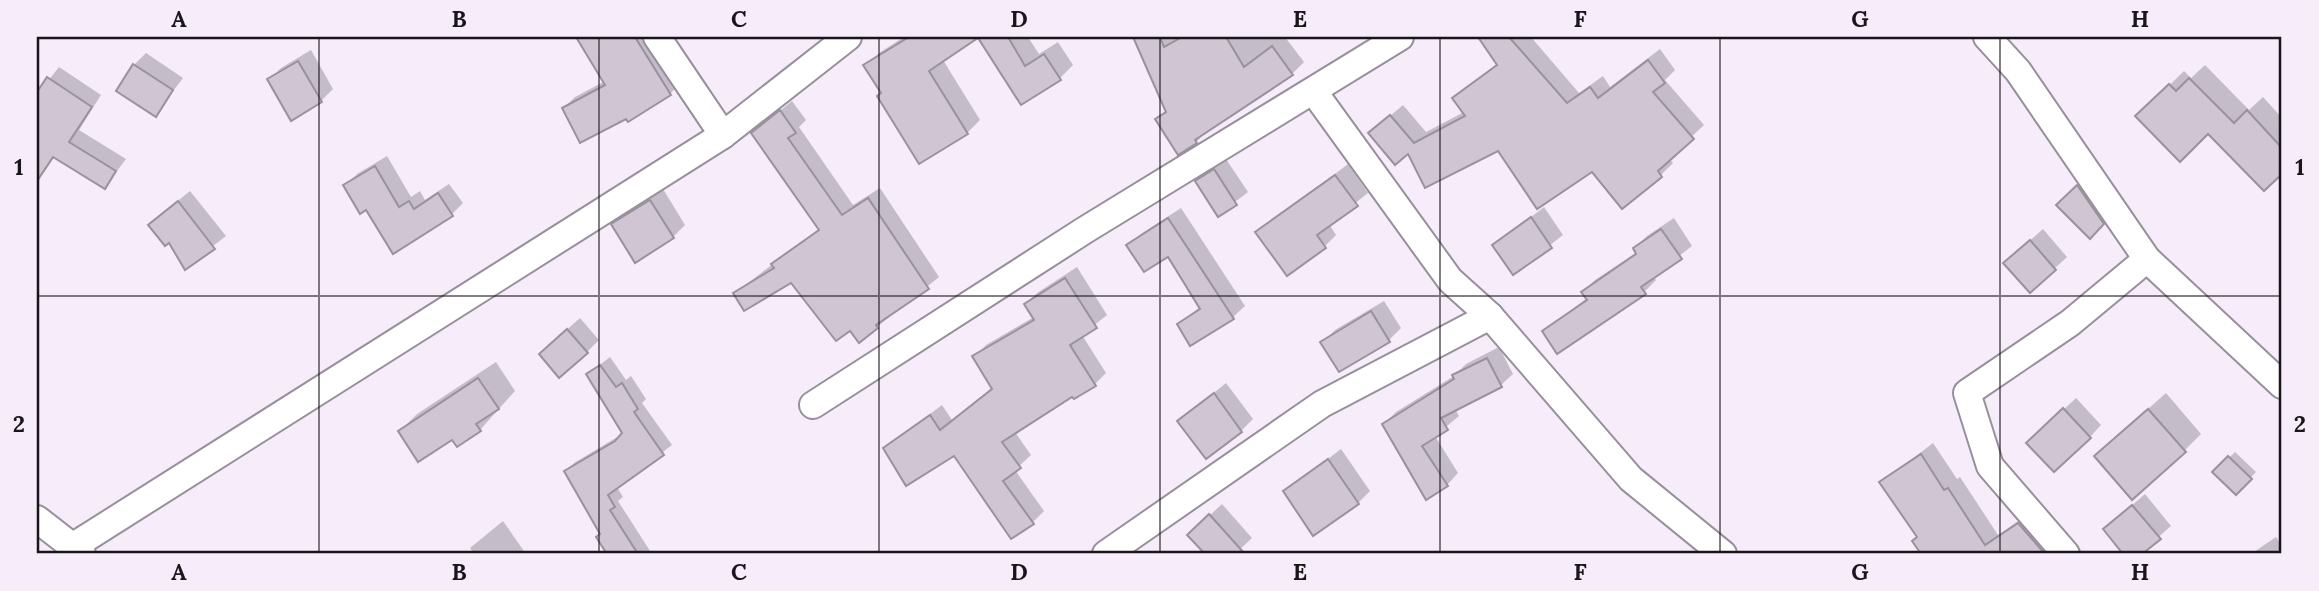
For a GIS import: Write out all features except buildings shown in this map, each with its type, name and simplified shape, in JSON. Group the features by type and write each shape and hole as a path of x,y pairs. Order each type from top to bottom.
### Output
{"street":[{"path":"657,37 723,135"},
{"path":"37,519 77,551 723,135 848,37"},
{"path":"813,405 1085,230 1400,37"},
{"path":"1987,37 2018,71 2147,259 2282,385"},
{"path":"1314,92 1450,281 1490,316 1631,479 1723,554"},
{"path":"2066,554 1990,466 1967,393 2070,323 2147,259"},
{"path":"1106,554 1322,404 1490,316"}]}
